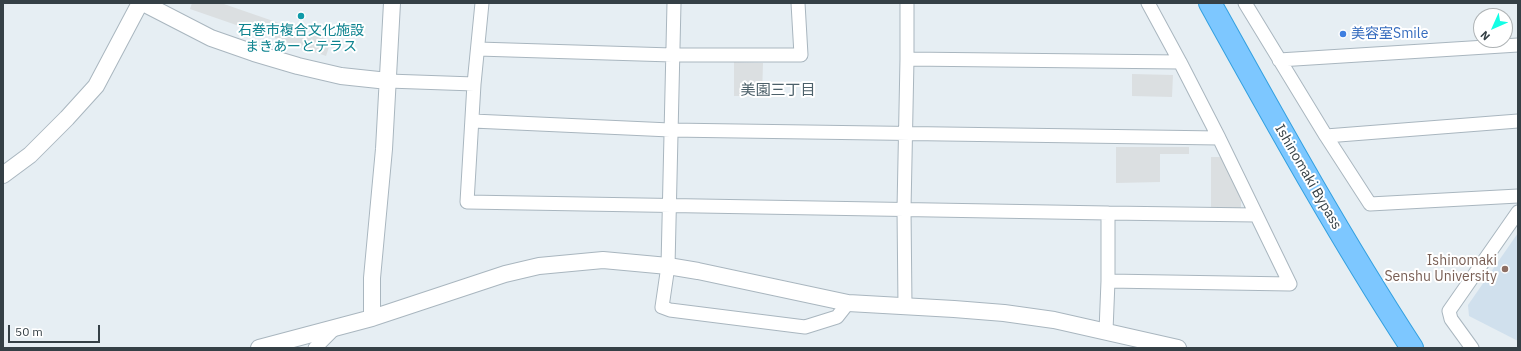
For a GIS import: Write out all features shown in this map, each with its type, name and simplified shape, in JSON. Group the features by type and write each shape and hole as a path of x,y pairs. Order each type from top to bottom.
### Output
{"highway":[{"name":"Ishinomaki Bypass","path":"1210,3 1308,180 1379,297 1412,348"}],"street":[{"path":"3,175 30,155 96,86 141,3 211,38 298,66 341,76 388,81 474,84"},
{"path":"372,318 372,278 384,149 392,3"},
{"path":"482,3 474,84 467,202 1256,215"},
{"path":"674,3 668,266 662,307 670,310 805,327 837,318 848,303"},
{"path":"478,48 672,55 801,55 798,3"},
{"path":"905,306 904,209 907,3"},
{"path":"1108,281 1290,284 1219,138 1148,3"},
{"path":"1245,3 1326,136 1370,204 1518,196"},
{"path":"1279,60 1518,45"},
{"path":"907,59 1180,62"},
{"path":"472,121 670,130 1219,138"},
{"path":"1326,136 1518,121"},
{"path":"1472,348 1451,319 1449,311 1518,212"},
{"path":"1106,331 1108,213"},
{"path":"264,347 372,318 505,274 539,266 603,260 698,270 848,303 1004,313 1054,320 1178,348"},
{"path":"315,348 335,328"}],"shaded area":[{"path":"192,3 221,3 331,41 326,56 190,9"},
{"path":"734,62 763,63 762,96 734,96"},
{"path":"1132,74 1173,75 1172,97 1132,96"},
{"path":"1116,147 1189,147 1189,154 1160,154 1160,182 1116,183"},
{"path":"1211,157 1221,157 1241,199 1241,211 1211,211"},
{"name":"Ishinomaki Senshu University","path":"1518,233 1518,341 1469,316 1468,305"}],"place":[{"name":"石巻市複合文化施設 まきあーとテラス","path":"301,16"},
{"name":"美容室Smile","path":"1343,34"},
{"name":"Ishinomaki Senshu University","path":"1505,269"}],"district":[{"name":"美園三丁目","path":"778,91"}]}
